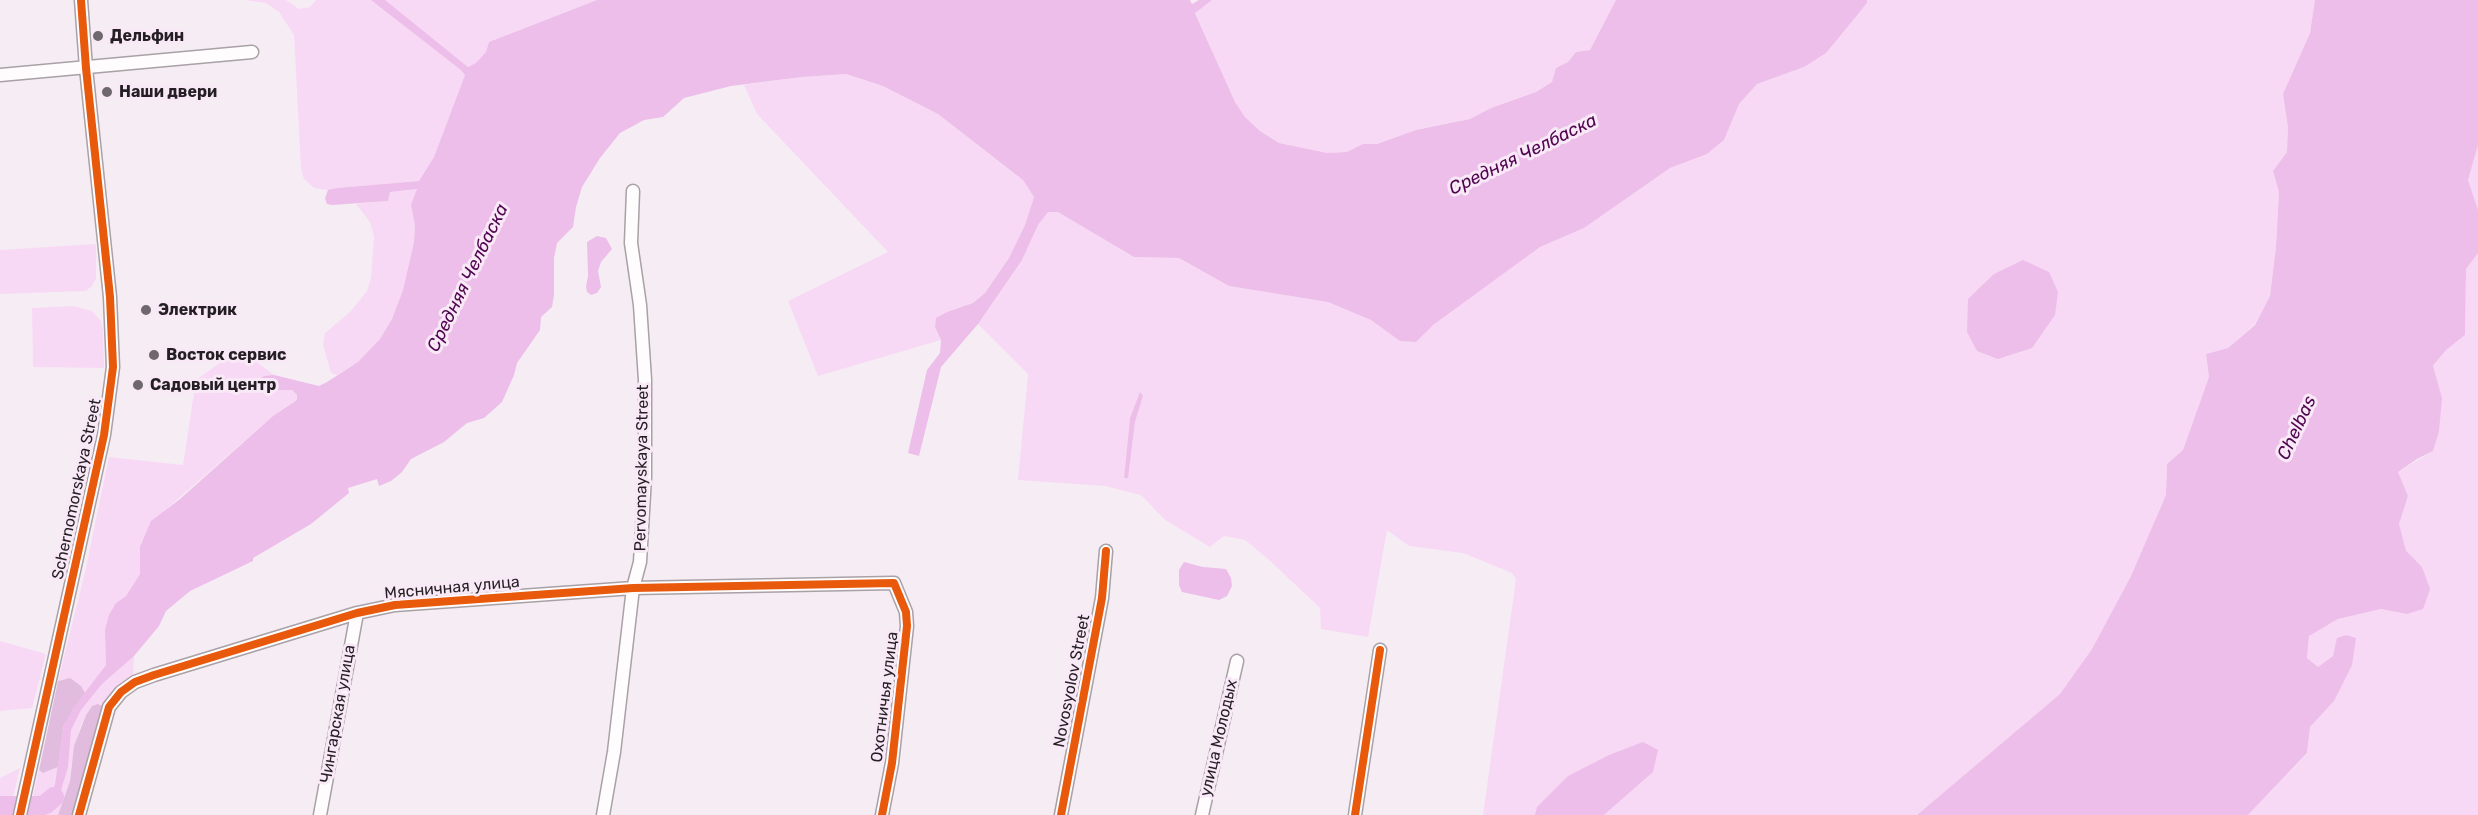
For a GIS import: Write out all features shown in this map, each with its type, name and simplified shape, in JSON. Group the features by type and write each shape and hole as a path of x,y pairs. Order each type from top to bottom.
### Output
{"street":[{"name":"Sсhernomorskaya Street","path":"20,815 104,435 112,377 113,340 110,297 81,0"},
{"path":"0,75 252,52"},
{"name":"Pervomayskaya Street","path":"603,815 614,752 633,588 640,562 645,477 645,380 640,305 631,243 633,191"},
{"name":"Novosyolov Street","path":"1061,815 1102,598 1106,551"},
{"name":"Мясничная улица","path":"79,815 109,707 121,692 135,682 154,675 357,613 395,605 633,588 894,583"},
{"name":"Охотничья улица","path":"882,815 892,763 907,626 906,612 894,583"},
{"name":"Чингарская улица","path":"320,815 357,613"},
{"path":"1355,815 1380,650"},
{"name":"улица Молодых","path":"1202,815 1237,661"}],"shaded area":[{"path":"245,0 286,0 299,9 310,7 316,0 371,0 462,70 465,75 434,157 419,181 328,190 314,188 304,179 301,169 294,35 279,12 266,3"},
{"path":"385,0 597,0 489,42 486,52 476,64 468,67"},
{"path":"1212,0 1616,0 1590,50 1576,52 1568,62 1557,68 1552,82 1536,92 1491,108 1470,119 1416,130 1377,144 1363,144 1347,152 1327,153 1279,143 1260,131 1245,117 1235,102 1195,12"},
{"path":"1867,0 2315,0 2310,33 2283,94 2288,127 2287,152 2273,171 2279,192 2270,296 2255,324 2228,348 2206,354 2209,377 2183,450 2167,464 2166,495 2131,576 2092,649 2060,694 1917,815 1604,815 1653,772 1538,807 1535,815 1483,815 1516,579 1512,573 1463,553 1409,546 1387,530 1368,637 1321,629 1320,608 1245,540 1224,536 1210,547 1165,520 1141,495 1105,486 1018,480 1028,374 978,324 1022,260 1038,225 1048,212 1058,212 1134,257 1179,258 1229,286 1328,302 1371,320 1400,341 1416,342 1432,325 1540,247 1584,228 1670,168 1707,154 1724,140 1739,104 1757,84 1804,67 1867,4","holes":["1140,393 1143,396 1135,422 1124,478 1130,418"]},
{"path":"846,74 883,86 938,114 1023,180 1034,197 1025,225 1009,258 985,293 973,303 947,312 935,327 941,340 818,376 788,301 888,252 757,114 744,85"},
{"path":"2478,145 2478,210 2468,180"},
{"path":"417,189 412,205 415,225 414,242 403,290 392,319 380,339 358,362 337,375 331,373 323,344 325,333 350,312 367,291 371,278 374,237 370,222 356,204 388,201 390,192"},
{"path":"96,244 96,279 86,291 0,294 0,250"},
{"path":"2478,253 2478,815 2248,815 2307,754 2310,727 2334,701 2333,656 2318,667 2307,658 2309,636 2338,619 2381,609 2407,614 2422,567 2406,552 2399,524 2408,496 2398,472 2433,451 2442,398 2433,367 2446,350 2465,335 2466,269"},
{"path":"74,306 92,311 101,321 104,368 33,367 32,308"},
{"path":"239,349 274,375 264,376 257,381 257,387 261,390 292,390 297,395 297,400 273,416 164,511 140,547 140,574 126,596 116,603 105,630 106,665 85,693 81,686 64,679 58,681 85,572 109,457 183,465 196,380"},
{"path":"0,641 46,654 32,708 0,711"},
{"path":"134,656 133,678 104,713 92,706 86,715 80,728 70,781 58,815 29,815 29,812 46,813 69,746 71,730 81,710 102,684"},
{"path":"70,678 81,686 85,693 64,725 58,767 43,773 39,770 58,681"},
{"path":"98,704 104,707 75,815 58,815 70,781 74,746 86,715 92,706"},
{"path":"58,767 52,793 42,800 32,800 39,770 43,773"},
{"path":"20,768 9,815 0,815 0,778"}],"water":[{"path":"371,0 385,0 468,67 476,63 486,52 489,42 597,0 1190,0 1192,4 1199,0 1212,0 1195,13 1235,102 1245,117 1260,131 1279,143 1327,153 1347,152 1363,144 1377,144 1416,130 1470,119 1491,108 1536,92 1552,82 1556,68 1568,62 1576,52 1590,50 1616,0 1867,0 1867,3 1826,53 1804,67 1757,84 1739,104 1724,140 1707,154 1670,168 1584,228 1540,247 1433,325 1416,342 1400,341 1371,320 1328,302 1229,286 1179,258 1134,257 1058,212 1048,212 1038,225 1022,260 978,324 941,367 919,456 908,453 927,370 940,353 941,340 935,327 936,318 973,303 985,293 1009,258 1025,225 1034,197 1023,180 938,114 883,86 846,74 731,86 684,98 663,117 644,120 620,133 600,158 582,187 573,227 557,243 554,258 552,307 541,317 540,330 517,363 502,402 484,418 467,423 444,442 411,459 402,472 391,481 379,486 377,479 348,488 349,493 311,524 253,558 253,561 190,591 166,611 159,626 134,656 102,684 81,710 71,730 68,767 58,800 46,813 29,812 32,800 42,800 52,793 64,725 73,708 106,665 105,630 109,615 116,603 126,596 140,574 140,547 151,521 180,499 273,416 297,400 297,395 292,390 261,390 257,387 257,381 264,376 274,375 319,386 358,362 380,339 392,319 403,290 414,242 415,225 411,205 417,189 390,192 388,201 332,205 327,204 325,198 328,190 337,188 419,181 434,157 465,75"},
{"name":"Chelbas","path":"2315,0 2478,0 2478,145 2468,180 2478,210 2478,253 2466,269 2465,335 2446,350 2433,366 2442,398 2439,431 2433,451 2398,472 2408,496 2399,524 2406,551 2422,567 2430,589 2423,609 2407,614 2381,609 2338,619 2309,636 2307,658 2318,667 2333,656 2337,638 2346,635 2356,638 2352,665 2334,701 2310,727 2307,753 2248,815 1917,815 2060,694 2092,649 2131,576 2166,495 2167,464 2183,450 2209,377 2206,354 2228,348 2255,325 2270,296 2279,192 2273,171 2287,152 2288,127 2283,94 2310,33"},
{"path":"597,236 606,238 612,249 601,262 598,271 601,287 597,293 591,295 587,292 586,286 587,242"},
{"path":"2023,260 2049,272 2058,292 2055,315 2032,348 1998,359 1977,351 1967,332 1968,299 1994,274"},
{"path":"1140,392 1143,396 1135,422 1128,478 1124,478 1130,418"},
{"path":"1184,562 1203,567 1226,569 1232,586 1227,596 1219,600 1182,592 1179,585 1179,570"},
{"path":"1643,742 1658,750 1653,772 1604,815 1535,815 1537,807 1568,776 1609,755"}],"waterway":[{"name":"Средняя Челбаска","path":"0,806 40,806 54,797"}],"cycle path":[{"path":"20,815 104,435 113,367 110,297 81,0"},
{"path":"1061,815 1102,598 1106,551"},
{"path":"79,815 109,707 121,692 135,682 154,675 357,613 395,605 633,588 894,583 906,612 907,626 892,763 882,815"},
{"path":"1355,815 1380,650"}],"place":[{"name":"Дельфин","path":"98,36"},
{"name":"Наши двери","path":"107,92"},
{"name":"Электрик","path":"146,310"},
{"name":"Восток сервис","path":"154,355"},
{"name":"Садовый центр","path":"138,385"}]}
